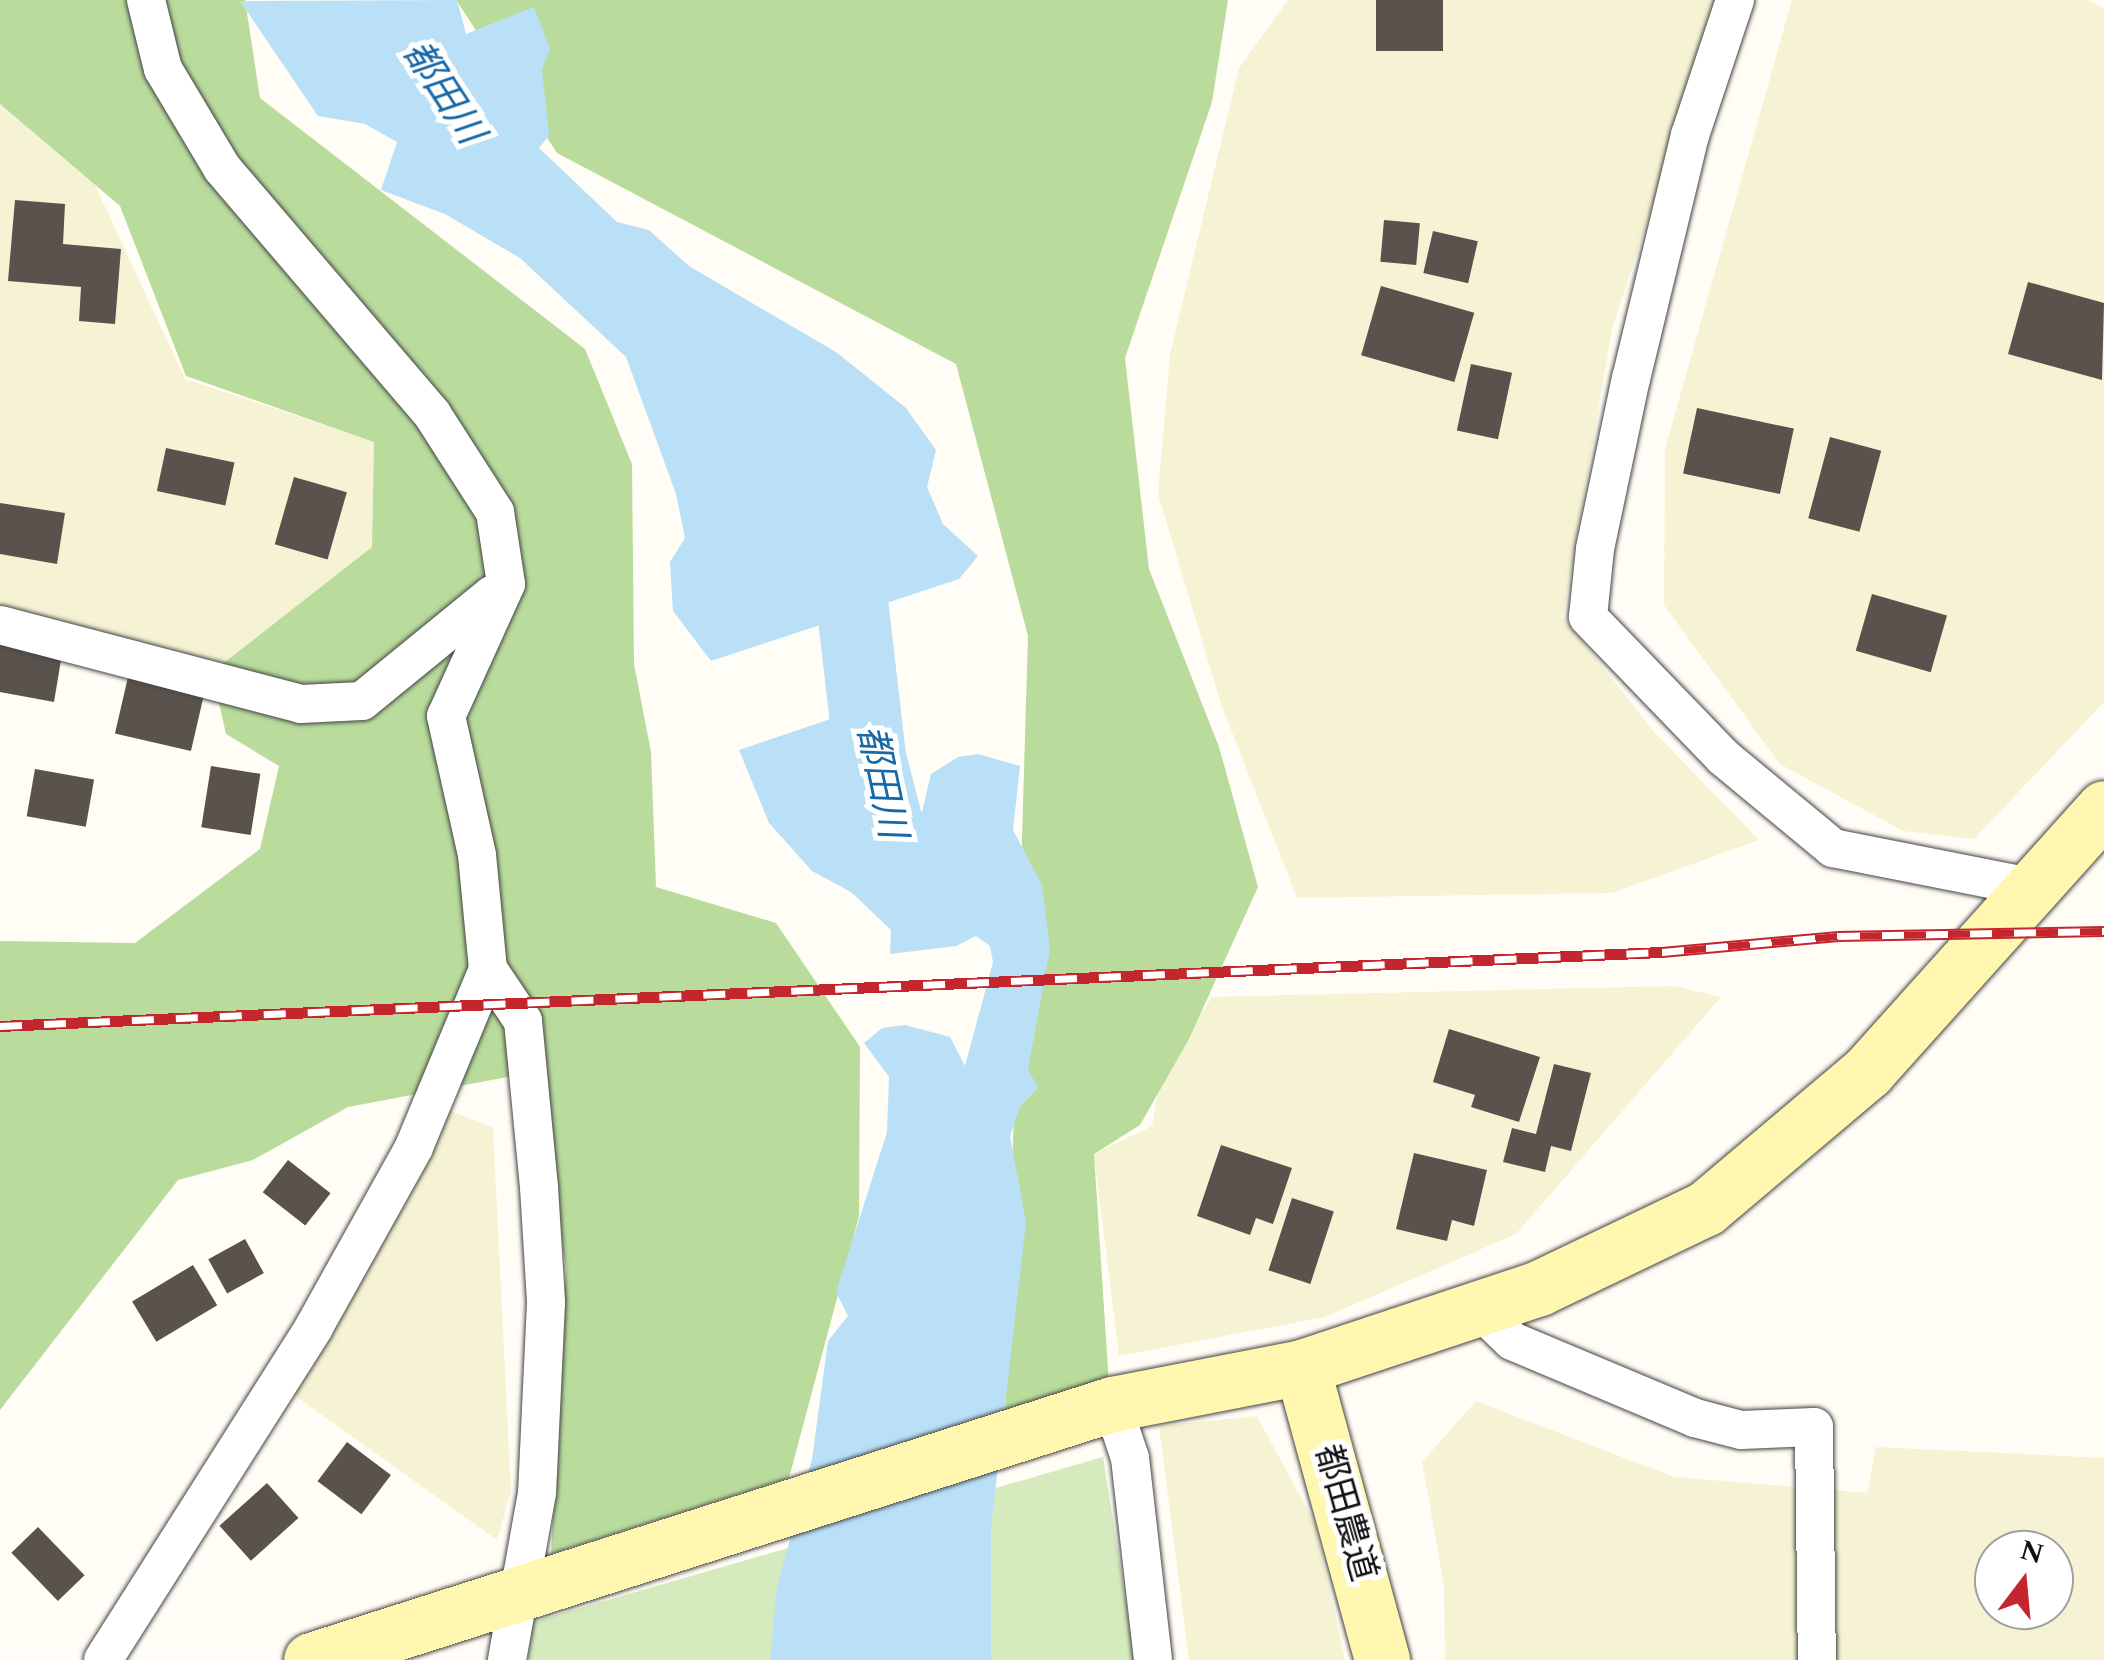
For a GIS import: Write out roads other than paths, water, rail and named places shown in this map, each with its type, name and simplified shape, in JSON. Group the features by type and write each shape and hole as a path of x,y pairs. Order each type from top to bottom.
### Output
{"street":[{"path":"103,1660 323,1311 414,1146 488,970 477,855 446,716 482,625 506,584 495,512 432,414 222,168 163,69 146,0"},
{"path":"1735,0 1690,134 1631,378 1594,550 1588,617 1724,757 1832,848 2030,887"},
{"path":"0,626 301,704 362,701 506,584"},
{"path":"310,1660 1112,1404 1302,1367 1539,1288 1706,1208 1868,1071 2104,808"},
{"path":"488,970 523,1021 546,1303 534,1586 507,1660"},
{"path":"1478,1308 1512,1340 1695,1418 1742,1430 1814,1426 1817,1660"},
{"name":"都田農道","path":"1302,1367 1382,1660"},
{"path":"1112,1404 1130,1458 1154,1660"}],"water":[{"path":"457,0 466,34 534,7 550,49 542,69 549,136 539,148 617,222 649,230 689,266 836,352 906,408 936,450 927,487 943,524 978,556 959,579 711,661 673,611 670,562 685,538 676,494 626,357 520,258 445,214 381,190 397,142 365,124 318,116 240,1"},
{"path":"842,715 894,808 922,812 931,774 958,757 978,754 1020,766 1013,830 1042,885 1050,949 1028,1069 1038,1088 1020,1107 1010,1136 1026,1222 991,1528 991,1660 770,1660 777,1587 812,1459 828,1341 848,1316 836,1292 887,1132 889,1077 864,1043 882,1028 905,1025 950,1037 965,1066 993,962 990,946 976,936 956,946 890,954 891,930 851,892 812,871 769,823 739,750"}],"waterway":[{"name":"都田川","path":"806,530 852,601 870,757 895,855"}],"railway":[{"path":"0,1026 1662,952 1838,936 2104,931"}]}
